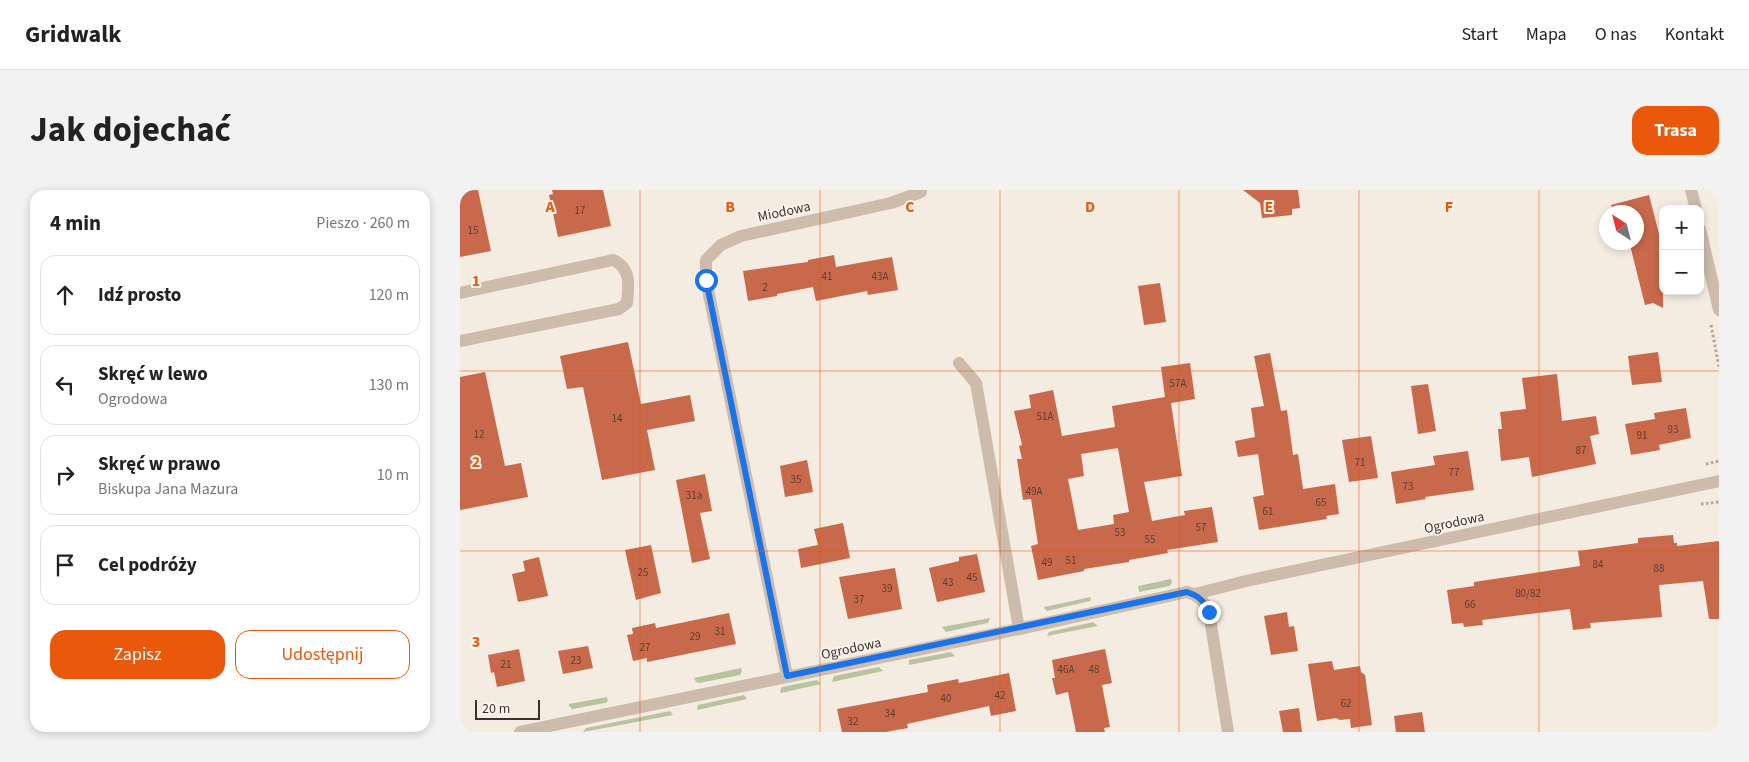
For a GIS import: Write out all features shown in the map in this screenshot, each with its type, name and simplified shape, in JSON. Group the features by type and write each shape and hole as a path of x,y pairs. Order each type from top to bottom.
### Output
{"street":[{"path":"1692,190 1695,205"},
{"name":"Miodowa","path":"787,676 706,280 706,260 721,244 741,236 891,203 920,192"},
{"path":"1704,246 1719,310"},
{"path":"460,293 613,260 625,268 629,288 627,302 619,309 460,341"},
{"path":"959,363 976,383 1019,629"},
{"name":"Ogrodowa","path":"520,732 1719,481"},
{"path":"1191,593 1204,601 1209,612 1228,732"}],"path":[{"path":"1706,464 1719,460"}],"green space":[{"path":"1171,579 1170,586 1139,592 1138,586"},
{"path":"1091,597 1090,601 1047,611 1044,608 1044,607"},
{"path":"990,618 988,623 946,632 942,627"},
{"path":"1093,622 1098,626 1047,636 1049,632"},
{"path":"871,642 870,648 834,655 832,653 832,650"},
{"path":"951,652 955,656 909,665 909,660"},
{"path":"879,667 883,671 832,682 834,676"},
{"path":"741,668 740,675 699,683 694,678"},
{"path":"817,680 821,684 781,693 780,691 782,687"},
{"path":"744,695 747,699 697,710 698,705"},
{"path":"607,697 608,701 605,703 572,709 569,706 569,704"},
{"path":"670,711 673,715 583,732 586,728"}],"building":[{"path":"460,190 478,190 491,251 460,257"},
{"path":"552,190 603,190 611,226 558,237 549,195 553,194"},
{"path":"1243,190 1298,190 1300,208 1292,209 1292,215 1262,218 1260,203"},
{"path":"1649,195 1659,234 1659,295 1663,295 1663,308 1653,303 1645,305 1631,250 1644,250 1644,205 1611,205"},
{"path":"834,255 836,267 892,257 898,290 868,295 867,291 816,301 813,287 748,301 743,271 808,262 808,260"},
{"path":"1160,283 1166,322 1144,325 1138,286"},
{"path":"628,342 641,404 690,395 695,421 647,430 655,470 602,480 583,387 567,389 560,356"},
{"path":"1658,352 1662,382 1632,385 1628,356"},
{"path":"1270,353 1281,411 1287,410 1293,455 1298,454 1303,489 1335,484 1339,514 1326,516 1327,519 1259,530 1253,497 1264,495 1258,454 1238,457 1235,441 1255,437 1251,408 1264,406 1254,356"},
{"path":"1190,363 1195,399 1171,403 1182,476 1144,482 1152,521 1185,515 1184,511 1212,507 1218,542 1167,550 1168,553 1038,580 1031,546 1038,544 1031,499 1023,500 1017,459 1022,459 1019,446 1022,445 1014,411 1031,408 1029,395 1053,390 1062,436 1115,427 1112,406 1165,397 1161,367","holes":["1118,448 1129,512 1113,515 1114,524 1078,530 1068,479 1084,476 1081,454"]},
{"path":"485,372 505,466 521,463 528,497 460,510 460,377"},
{"path":"1557,374 1562,421 1596,416 1599,434 1590,436 1596,464 1532,477 1529,457 1501,461 1498,429 1502,429 1500,412 1526,409 1522,378"},
{"path":"1428,384 1436,431 1418,434 1411,386"},
{"path":"1686,408 1691,438 1659,445 1660,450 1631,455 1625,424 1655,419 1654,413"},
{"path":"1371,436 1378,478 1349,482 1342,440"},
{"path":"1468,451 1474,490 1425,497 1426,499 1396,504 1391,472 1435,465 1433,456"},
{"path":"807,460 813,492 785,497 780,466"},
{"path":"705,474 712,511 700,513 710,559 692,563 676,480"},
{"path":"843,523 850,558 801,568 798,549 818,545 814,529"},
{"path":"1673,535 1674,543 1677,543 1677,546 1719,541 1719,619 1709,619 1703,581 1659,585 1662,617 1590,623 1591,628 1573,630 1570,609 1482,620 1483,625 1464,627 1463,623 1452,624 1447,590 1474,586 1474,582 1580,566 1578,551 1638,543 1638,538"},
{"path":"651,545 661,593 636,600 625,550"},
{"path":"977,554 985,592 937,602 929,568 959,561 959,557"},
{"path":"539,557 548,596 518,602 512,574 525,571 523,561"},
{"path":"895,568 902,609 848,619 839,577"},
{"path":"1287,612 1289,627 1294,626 1298,651 1271,655 1264,616"},
{"path":"729,613 736,644 647,662 647,658 633,661 627,635 633,634 632,628 655,623 656,628"},
{"path":"588,646 593,668 563,674 558,651"},
{"path":"519,649 525,681 497,687 494,672 491,673 488,655"},
{"path":"1105,649 1112,683 1102,685 1110,727 1104,728 1105,732 1076,732 1068,692 1056,695 1052,678 1055,678 1052,660"},
{"path":"1332,661 1334,670 1360,666 1361,672 1365,675 1372,725 1351,728 1350,719 1340,720 1336,718 1317,721 1308,664"},
{"path":"1009,673 1016,711 991,716 989,706 907,724 908,728 886,732 842,732 837,709 928,692 927,685 958,679 959,683"},
{"path":"1299,708 1302,732 1283,732 1279,711"},
{"path":"1422,712 1425,732 1396,732 1394,716"}],"route":[{"path":"706,280 787,676 1019,629 1187,592 1195,594 1204,601 1209,612"}]}
